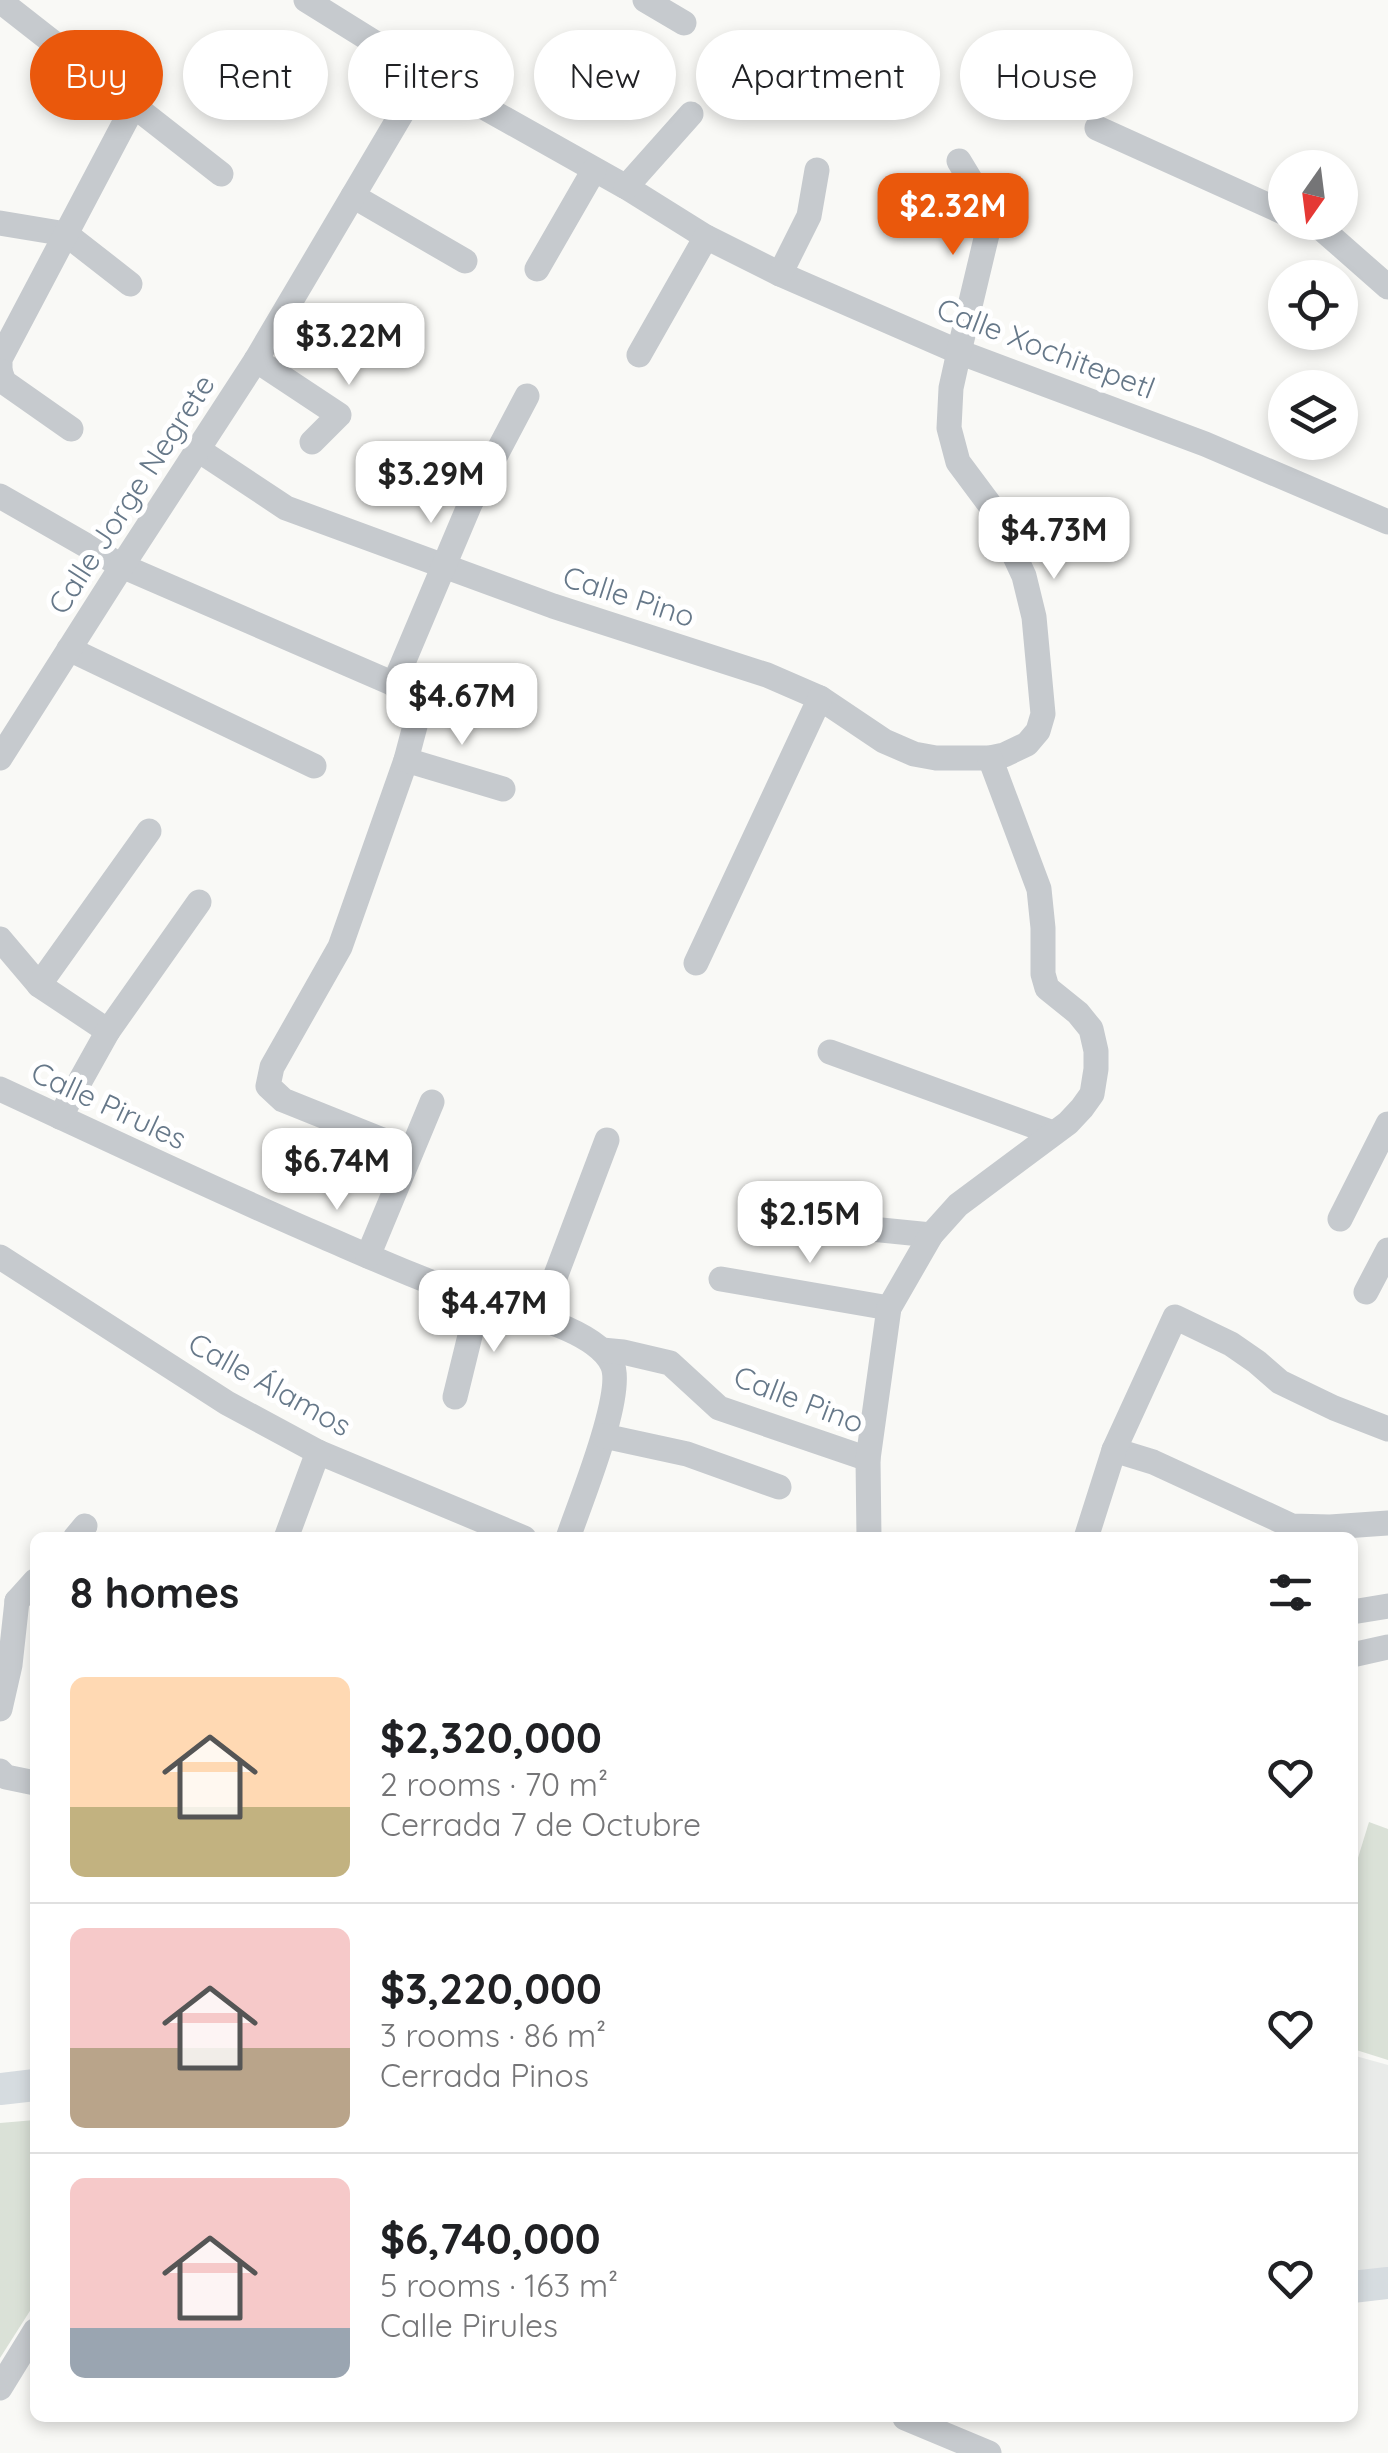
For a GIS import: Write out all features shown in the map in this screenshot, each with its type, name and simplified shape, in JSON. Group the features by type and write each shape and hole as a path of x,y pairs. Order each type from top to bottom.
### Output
{"main road":[{"path":"0,2089 30,2086"},
{"path":"1358,2286 1388,2283"}],"street":[{"path":"306,0 354,30"},
{"path":"646,0 684,23"},
{"path":"1,1 38,30"},
{"path":"626,188 691,114"},
{"path":"71,429 4,382 0,359 126,120"},
{"path":"153,120 221,174"},
{"name":"Calle Jorge Negrete","path":"0,758 256,360 398,120"},
{"name":"Calle Xochitepetl","path":"506,120 706,237 780,274 958,352 1205,444 1388,522"},
{"path":"1097,128 1268,204"},
{"path":"868,1532 868,1460 889,1308 931,1235 958,1204 1075,1116 1092,1094 1096,1070 1091,1029 1047,988 1039,889 990,758 1027,744 1038,731 1043,714 1034,617 1024,576 994,508 958,462 949,428 958,352 989,226 988,210 959,161"},
{"path":"537,270 594,170"},
{"path":"780,274 809,216 817,170"},
{"path":"353,196 464,261"},
{"path":"0,224 66,234 130,284"},
{"path":"638,355 706,237"},
{"path":"1334,240 1388,288"},
{"path":"256,360 339,414 312,442"},
{"path":"394,684 470,504 528,396"},
{"name":"Calle Pino","path":"197,449 286,508 553,606 767,675 820,698 884,741 914,754 990,758"},
{"path":"0,496 122,566 394,684 410,707 416,726 340,947 272,1067 268,1086 284,1100 410,1151"},
{"path":"69,650 314,766"},
{"path":"696,962 820,698"},
{"path":"406,760 504,789"},
{"path":"39,985 150,831"},
{"path":"60,1117 108,1030 199,902"},
{"path":"0,938 39,985 108,1030"},
{"path":"830,1052 1053,1133"},
{"name":"Calle Pirules","path":"0,1089 207,1187 479,1300 540,1316 602,1350"},
{"path":"368,1256 432,1102"},
{"path":"1340,1219 1388,1124"},
{"path":"540,1316 607,1140"},
{"path":"771,1219 931,1235"},
{"path":"1366,1292 1388,1250"},
{"name":"Calle Álamos","path":"0,1258 227,1403 318,1452 510,1532"},
{"path":"721,1279 889,1308"},
{"path":"456,1397 479,1300"},
{"path":"1088,1532 1114,1450 1175,1318 1231,1344 1280,1382 1388,1429"},
{"path":"570,1532 604,1436 616,1380 613,1364 602,1350"},
{"name":"Calle Pino","path":"602,1350 670,1363 719,1408 868,1460"},
{"path":"604,1436 687,1454 779,1486"},
{"path":"1114,1450 1153,1462 1292,1526 1388,1523"},
{"path":"288,1532 318,1452"},
{"path":"0,1709 10,1665 9,1598"},
{"path":"1358,1611 1388,1606"},
{"path":"1358,1653 1388,1647"},
{"path":"0,1770 6,1777 30,1782"},
{"path":"0,2388 30,2340"},
{"path":"915,2422 989,2453"}],"shaded area":[{"path":"1369,1822 1388,1829 1388,2060 1358,2051 1358,1858"},
{"path":"1358,2057 1388,2065 1388,2276 1358,2279"},
{"path":"30,2120 30,2311 0,2358 0,2123"}]}
